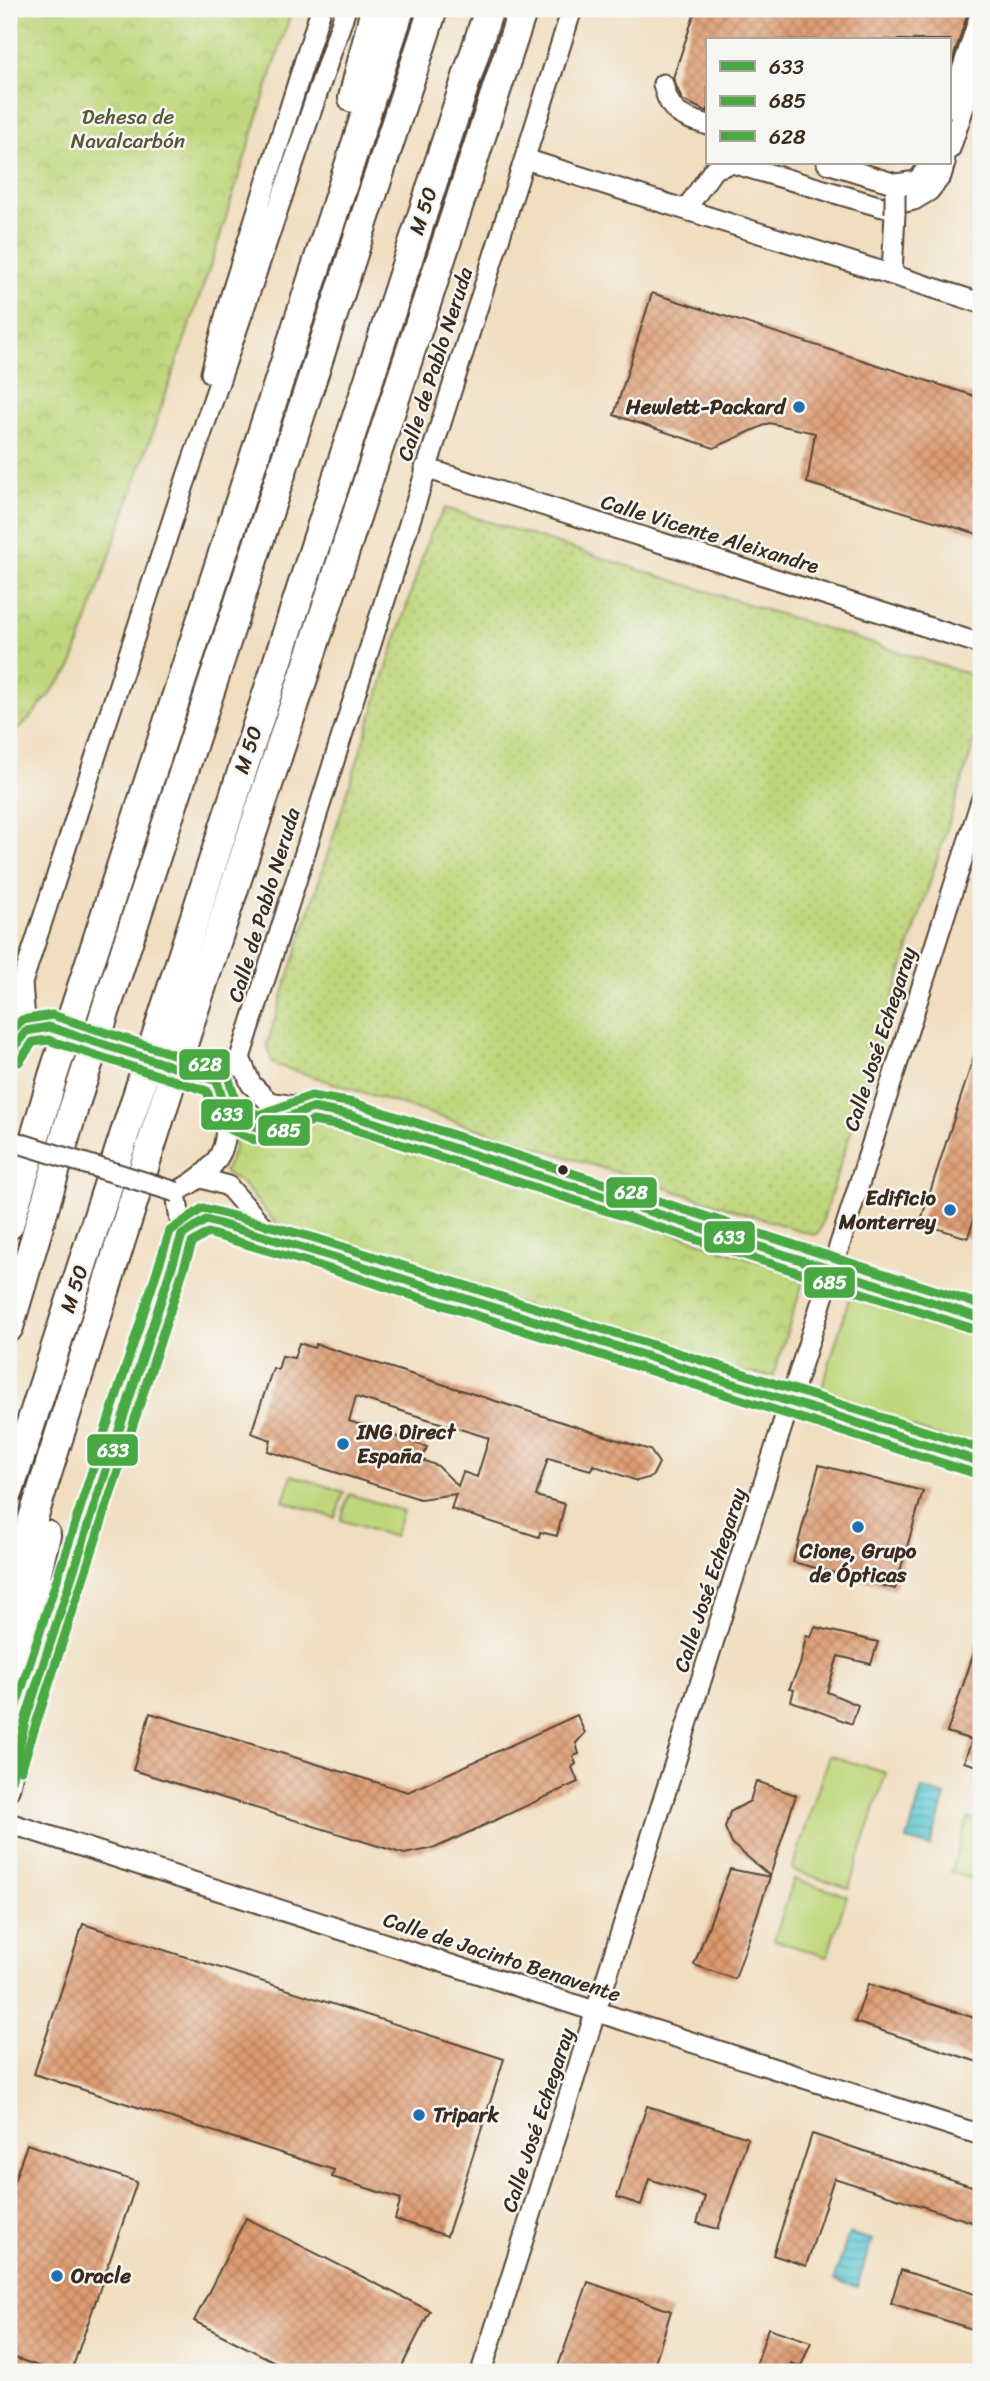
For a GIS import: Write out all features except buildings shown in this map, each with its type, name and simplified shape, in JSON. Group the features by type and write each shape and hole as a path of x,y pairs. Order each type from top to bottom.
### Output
{"highway":[{"path":"255,449 316,212 349,114 375,9"},
{"path":"9,1212 400,9"},
{"path":"9,1327 74,1107 433,9"},
{"name":"M 50","path":"9,1491 489,9"},
{"path":"9,1594 107,1284 523,9"},
{"path":"9,1225 26,1164"},
{"path":"9,1685 107,1284"}],"street":[{"path":"178,503 229,301 321,9"},
{"path":"9,1055 26,1031 22,983 178,503 346,9"},
{"name":"Calle de Pablo Neruda","path":"217,1081 240,1058 572,9"},
{"path":"951,104 981,12"},
{"path":"951,146 981,56"},
{"path":"663,84 667,102 680,117 706,124"},
{"path":"525,159 981,303"},
{"path":"686,209 714,169 729,164"},
{"path":"735,164 882,207 914,200 929,191 941,176 945,164"},
{"path":"829,164 895,197"},
{"path":"895,197 917,181 930,164"},
{"path":"892,274 895,197"},
{"name":"Calle Vicente Aleixandre","path":"425,468 981,644"},
{"name":"Calle José Echegaray","path":"481,2372 981,801"},
{"path":"9,1140 176,1192 202,1178 223,1149 227,1115 217,1081 49,1027 26,1031"},
{"path":"240,1058 251,1084 270,1102 350,1115 981,1318"},
{"path":"227,1115 259,1128 312,1108"},
{"path":"202,1178 228,1186 265,1229 311,1250"},
{"path":"9,1766 182,1235 176,1192"},
{"path":"182,1235 206,1220 311,1250 981,1462"},
{"path":"9,1790 26,1718"},
{"name":"Calle de Jacinto Benavente","path":"9,1823 981,2134"}],"green space":[{"name":"Dehesa de Navalcarbón","path":"9,9 292,9 215,252 71,668 30,718 9,737"},
{"path":"445,508 981,678 981,721 819,1232 814,1235 273,1064 267,1044 429,536"},
{"path":"314,1121 356,1127 767,1264 804,1279 773,1376 735,1372 323,1242 275,1223 243,1184 224,1172 233,1153 237,1132 264,1137"},
{"path":"852,1289 981,1330 981,1450 819,1398"},
{"path":"292,1475 344,1492 335,1518 283,1501"},
{"path":"349,1494 403,1511 394,1537 341,1520"},
{"path":"829,1755 886,1773 849,1888 792,1870"},
{"path":"968,1818 981,1823 981,1863 976,1880 951,1872"},
{"path":"794,1879 847,1896 827,1957 774,1940"}],"water":[{"path":"922,1789 946,1796 930,1847 907,1840"},
{"path":"849,2233 872,2240 857,2287 834,2280"}],"transit line":[{"name":"628","path":"9,1034 22,1020 52,1015 222,1070 228,1076 237,1106 259,1115 311,1096 354,1103 981,1305"},
{"name":"633","path":"9,1055 26,1031 49,1027 217,1081 227,1115 259,1128 312,1108 350,1115 981,1318"},
{"name":"685","path":"19,1062 33,1042 48,1040 207,1091 218,1124 255,1140 313,1121 347,1127 977,1330"},
{"name":"628","path":"9,1727 170,1231 203,1208 315,1238 981,1449"},
{"name":"633","path":"9,1790 26,1718 182,1235 206,1220 311,1250 981,1462"},
{"name":"685","path":"21,1770 192,1243 208,1233 977,1474"}],"place":[{"name":"Hewlett-Packard","path":"799,407"},
{"name":"Edificio Monterrey","path":"950,1210"},
{"name":"ING Direct España","path":"343,1444"},
{"name":"Cione, Grupo de Ópticas","path":"858,1527"},
{"name":"Tripark","path":"419,2115"},
{"name":"Oracle","path":"57,2276"}]}
